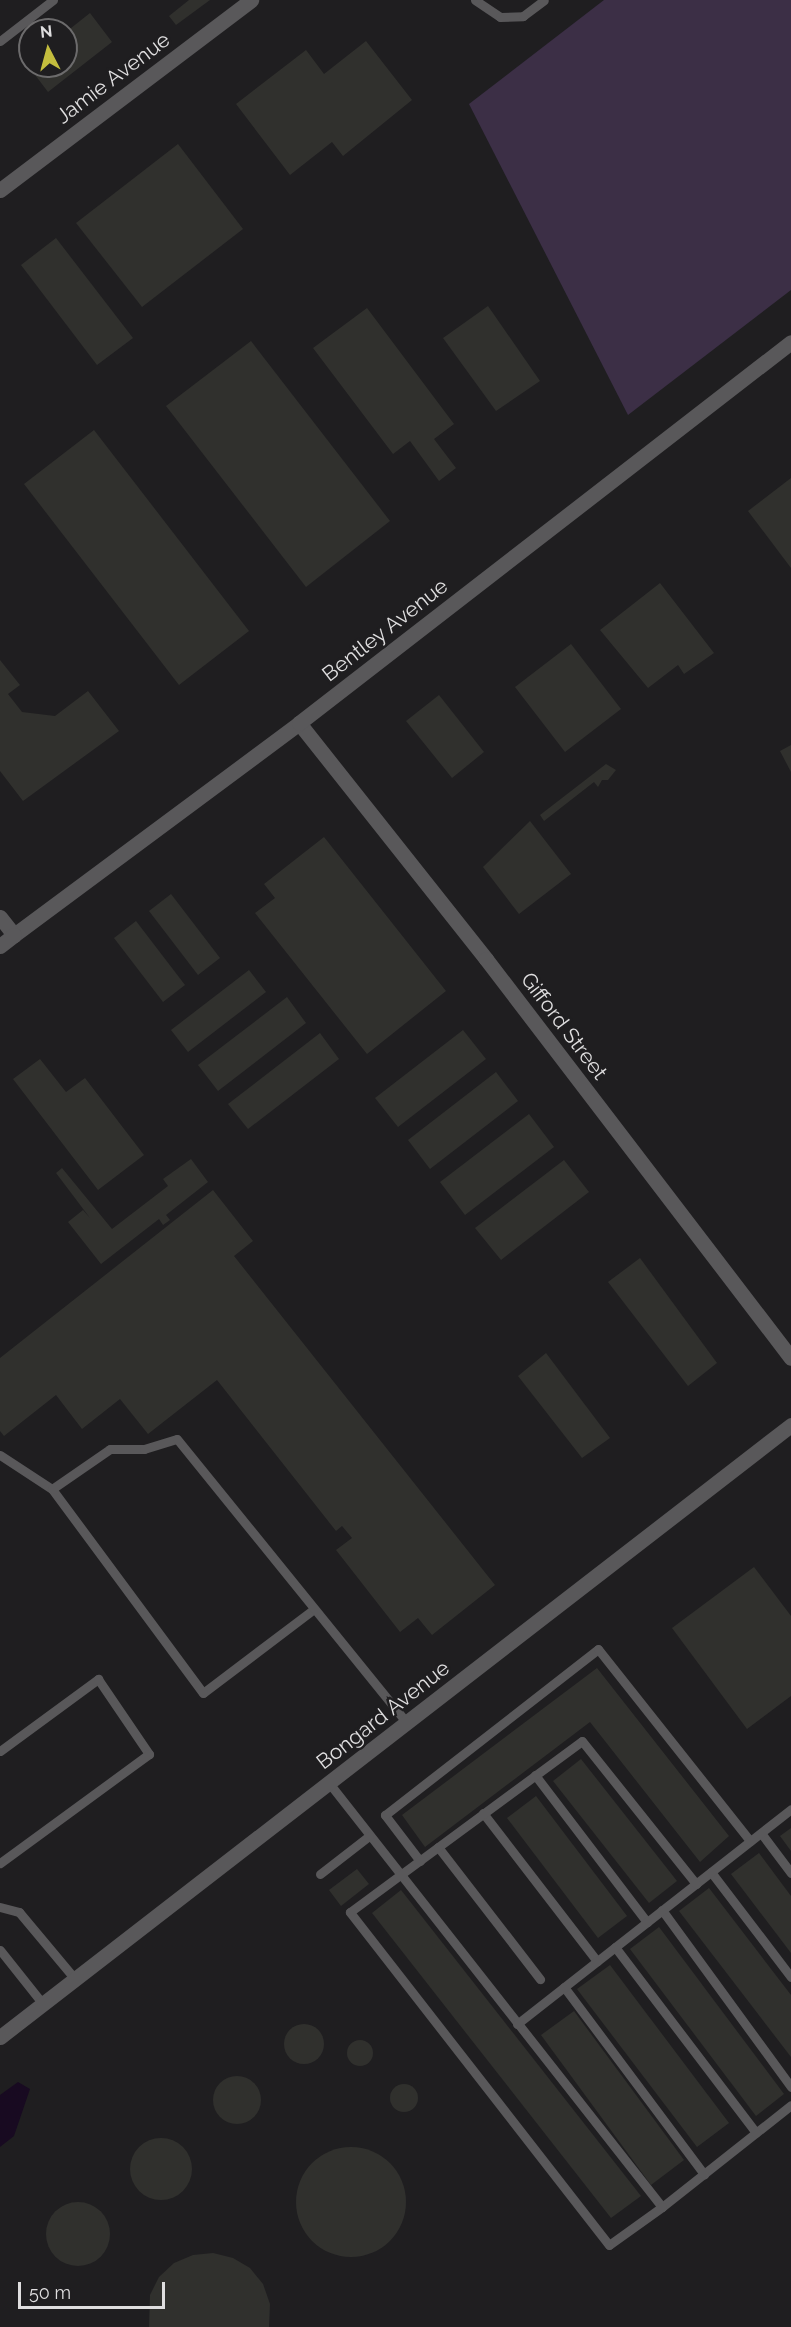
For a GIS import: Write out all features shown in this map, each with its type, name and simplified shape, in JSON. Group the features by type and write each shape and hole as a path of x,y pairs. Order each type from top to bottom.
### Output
{"street":[{"name":"Jamie Avenue","path":"0,190 251,0"},
{"name":"Bentley Avenue","path":"0,946 299,723 791,342"},
{"name":"Gifford Street","path":"299,723 486,959 791,1358"},
{"path":"0,917 14,935"},
{"name":"Bongard Avenue","path":"0,2037 791,1425"}],"lane":[{"path":"0,40 53,0"},
{"path":"475,0 500,18 523,16 544,0"},
{"path":"52,1489 110,1449 144,1449 177,1439 407,1723"},
{"path":"0,1455 52,1489 203,1693 314,1609"},
{"path":"420,1861 385,1815 598,1649 750,1841"},
{"path":"0,1750 98,1679 149,1754 0,1863"},
{"path":"696,1884 582,1741 350,1912 609,2246 791,2105"},
{"path":"535,1775 647,1922"},
{"path":"329,1783 399,1876 662,2207"},
{"path":"517,2024 791,1809"},
{"path":"483,1814 597,1961"},
{"path":"761,1833 791,1873"},
{"path":"320,1874 369,1836"},
{"path":"438,1847 540,1979"},
{"path":"711,1872 791,1977"},
{"path":"0,1907 19,1912 75,1979"},
{"path":"662,1910 791,2087"},
{"path":"615,1947 756,2133"},
{"path":"0,1950 43,2004"},
{"path":"564,1987 704,2174"}],"shaded area":[{"path":"604,0 791,0 791,290 628,415 469,104"},
{"path":"18,2082 30,2089 14,2136 0,2147 0,2095"}],"building":[{"path":"189,0 210,0 176,25 169,16"},
{"path":"90,13 112,42 78,69 78,22"},
{"path":"366,41 412,100 343,156 332,142 290,175 236,104 306,50 324,74"},
{"path":"37,78 66,78 48,92"},
{"path":"178,144 243,229 142,307 76,223"},
{"path":"56,238 133,338 97,365 21,265"},
{"path":"488,306 540,381 496,411 443,338"},
{"path":"367,308 454,424 434,439 456,468 439,481 410,441 393,454 313,348"},
{"path":"251,341 390,521 306,587 166,406"},
{"path":"94,430 249,631 179,685 24,484"},
{"path":"791,478 791,568 748,511"},
{"path":"660,583 714,653 684,674 678,665 648,688 600,630"},
{"path":"571,644 621,709 565,752 515,687"},
{"path":"0,660 20,685 8,694 22,712 55,716 88,691 119,731 23,801 0,771"},
{"path":"439,695 484,752 452,778 406,721"},
{"path":"791,745 791,772 780,751"},
{"path":"606,764 616,770 608,780 602,780 598,787 594,782 544,821 540,815"},
{"path":"530,821 571,874 519,914 483,867"},
{"path":"324,837 446,991 367,1054 255,913 275,898 264,884"},
{"path":"171,894 220,958 198,975 149,911"},
{"path":"136,921 185,985 163,1002 114,938"},
{"path":"249,970 266,992 188,1052 171,1030"},
{"path":"287,997 306,1023 218,1091 198,1065"},
{"path":"463,1030 486,1059 398,1127 375,1098"},
{"path":"320,1033 339,1059 248,1129 228,1104"},
{"path":"40,1059 66,1092 85,1078 144,1155 98,1190 13,1079"},
{"path":"496,1072 518,1101 430,1169 408,1140"},
{"path":"529,1114 554,1147 465,1215 440,1182"},
{"path":"191,1159 208,1182 166,1215 170,1220 163,1225 159,1219 101,1264 68,1222 83,1210 90,1218 56,1173 62,1168 112,1229 168,1186 163,1179"},
{"path":"564,1160 589,1192 501,1260 475,1228"},
{"path":"213,1190 253,1241 234,1256 495,1585 432,1635 418,1618 400,1632 336,1550 352,1538 342,1526 336,1531 217,1380 148,1434 120,1399 82,1429 56,1395 4,1436 0,1431 0,1358"},
{"path":"640,1258 717,1363 688,1386 608,1282"},
{"path":"546,1353 610,1438 582,1458 518,1376"},
{"path":"754,1567 791,1616 791,1696 747,1729 672,1628"},
{"path":"597,1668 729,1836 700,1862 590,1722 425,1847 402,1815"},
{"path":"581,1759 677,1881 649,1903 553,1781"},
{"path":"536,1796 627,1916 598,1938 507,1818"},
{"path":"791,1828 791,1851 780,1836"},
{"path":"759,1853 791,1896 791,1953 731,1874"},
{"path":"357,1869 369,1884 341,1906 329,1890"},
{"path":"709,1888 791,1995 791,2057 679,1911"},
{"path":"401,1890 641,2196 611,2218 372,1913"},
{"path":"659,1927 784,2094 756,2116 630,1949"},
{"path":"610,1965 729,2123 697,2147 577,1989"},
{"path":"574,2011 684,2160 651,2185 541,2035"},
{"path":"304,2024 312,2025 318,2030 323,2036 323,2052 318,2058 312,2063 304,2064 296,2063 290,2058 285,2052 284,2044 285,2036 290,2030 296,2025"},
{"path":"360,2040 369,2044 373,2053 369,2062 360,2066 351,2062 347,2053 351,2044"},
{"path":"232,2076 242,2076 257,2086 261,2100 260,2109 251,2120 242,2124 232,2124 217,2114 213,2105 213,2095 223,2080"},
{"path":"404,2084 414,2088 418,2098 414,2108 404,2112 394,2108 390,2098 394,2088"},
{"path":"155,2138 167,2138 183,2147 190,2157 192,2169 190,2181 183,2191 167,2200 155,2200 144,2195 135,2186 130,2175 130,2163 135,2152 144,2143"},
{"path":"351,2147 372,2151 390,2163 402,2181 406,2202 402,2223 390,2241 372,2253 351,2257 330,2253 312,2241 300,2223 296,2202 300,2181 312,2163 330,2151"},
{"path":"72,2202 84,2202 101,2211 108,2222 110,2234 108,2246 101,2257 84,2266 72,2266 60,2261 51,2252 46,2240 46,2228 51,2216 60,2207"},
{"path":"213,2253 233,2258 250,2268 263,2284 270,2304 269,2327 149,2327 150,2295 159,2277 174,2263 193,2255"}]}
